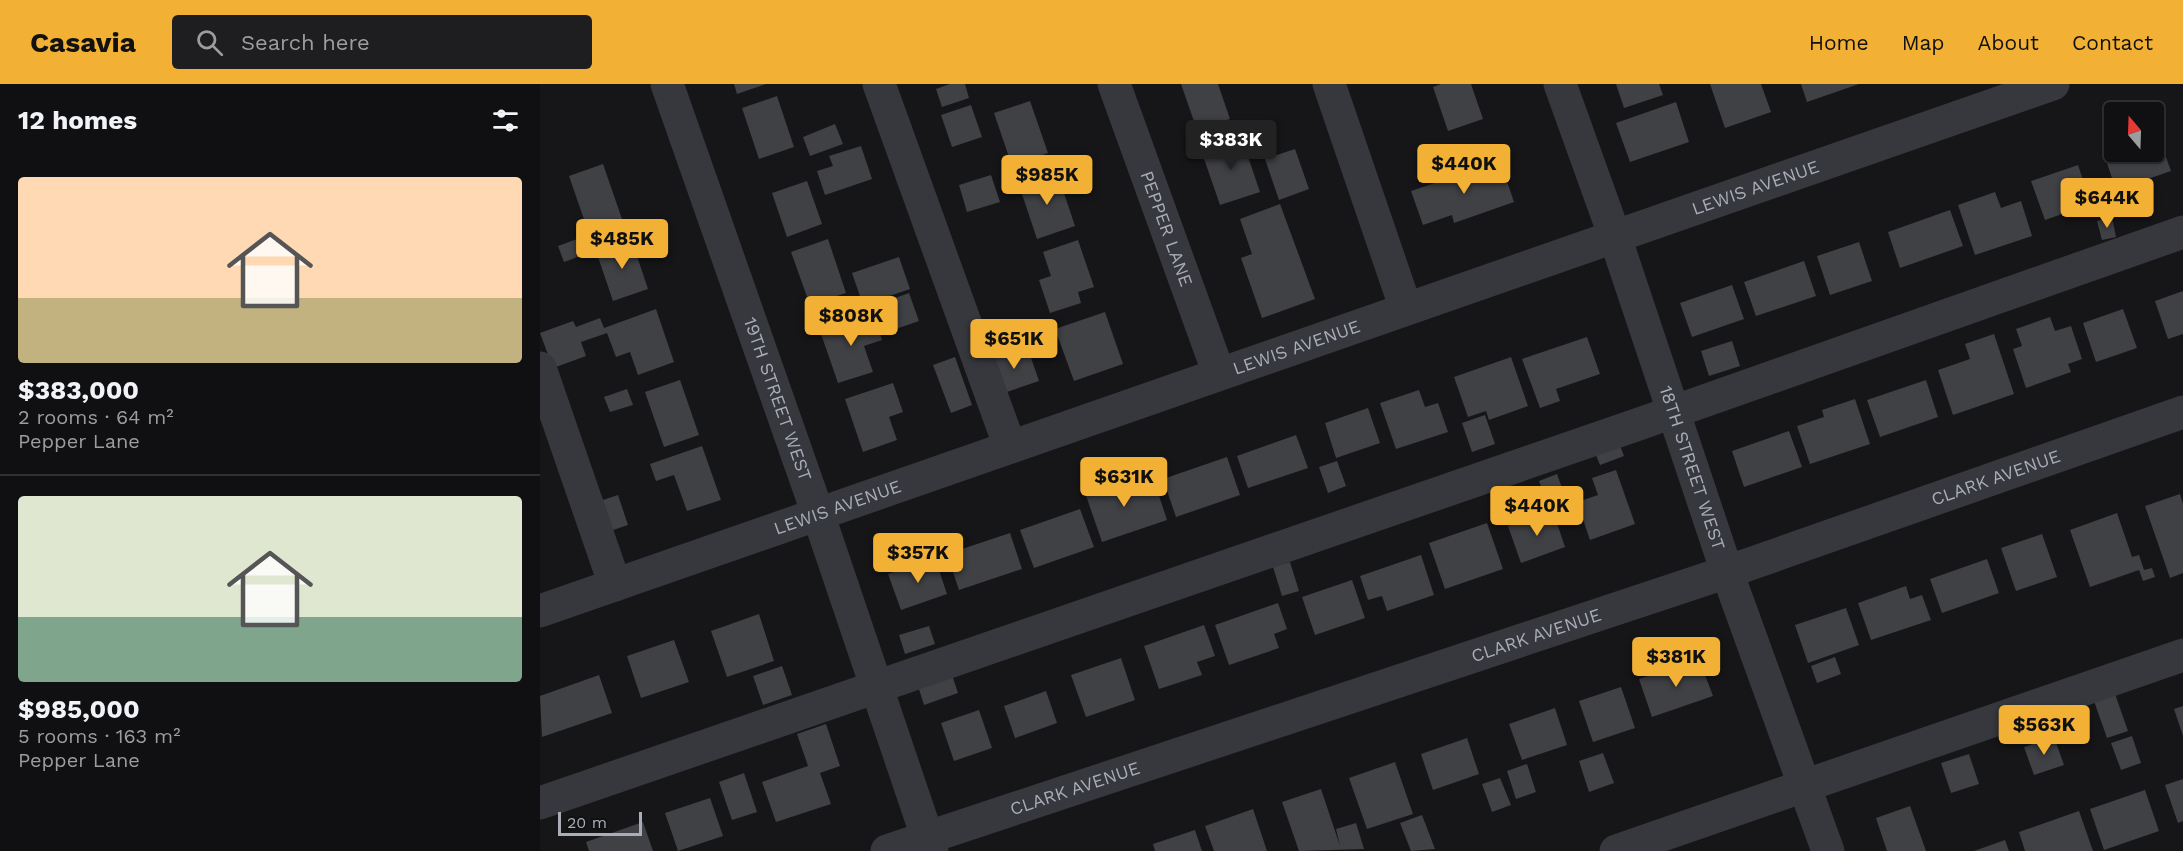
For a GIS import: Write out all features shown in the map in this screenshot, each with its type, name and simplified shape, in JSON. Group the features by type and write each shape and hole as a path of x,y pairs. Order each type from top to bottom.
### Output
{"street":[{"name":"19TH STREET WEST","path":"667,84 818,514 930,844"},
{"path":"879,84 1010,447"},
{"name":"PEPPER LANE","path":"1114,84 1220,374"},
{"path":"1329,84 1406,309"},
{"name":"18TH STREET WEST","path":"1560,84 1615,237 1727,572 1828,851"},
{"name":"LEWIS AVENUE","path":"540,611 1615,237 2008,91 2053,84"},
{"path":"540,803 1674,412 2183,232"},
{"path":"540,368 615,585"},
{"name":"CLARK AVENUE","path":"887,851 930,844 1727,572 2183,412"},
{"path":"1616,851 2183,656"}],"building":[{"path":"734,84 766,84 737,94"},
{"path":"950,84 965,84 969,98 942,107 936,89"},
{"path":"1181,84 1218,84 1230,119 1197,130"},
{"path":"1441,84 1471,84 1483,119 1448,131 1433,87"},
{"path":"1616,84 1659,84 1663,95 1624,108"},
{"path":"1710,84 1761,84 1771,112 1725,128"},
{"path":"1801,84 1859,84 1807,102"},
{"path":"777,96 794,147 759,159 742,108"},
{"path":"1030,101 1048,153 1012,166 994,113"},
{"path":"1676,102 1689,142 1630,162 1616,123"},
{"path":"971,105 982,137 952,147 941,115"},
{"path":"835,124 843,144 810,156 803,137"},
{"path":"1241,136 1260,192 1220,205 1201,150"},
{"path":"861,146 872,179 825,195 817,171 833,166 829,156"},
{"path":"1295,149 1309,189 1279,200 1265,159"},
{"path":"2164,152 2171,171 2116,190 2107,162 2164,162"},
{"path":"1500,161 1514,202 1454,223 1452,215 1423,225 1411,191"},
{"path":"603,164 622,219 588,231 569,176"},
{"path":"2078,165 2091,204 2045,220 2031,181"},
{"path":"1057,172 1075,226 1037,239 1019,185"},
{"path":"991,175 1000,202 967,212 959,185"},
{"path":"807,181 822,224 787,237 772,193"},
{"path":"1995,192 2001,208 2021,201 2032,236 1975,255 1958,205"},
{"path":"1280,204 1315,299 1262,318 1241,258 1252,254 1240,219"},
{"path":"1950,210 1963,246 1900,268 1888,232"},
{"path":"2112,217 2116,237 2102,240 2097,221"},
{"path":"588,235 594,251 564,262 558,246"},
{"path":"631,238 648,289 613,301 596,251"},
{"path":"828,239 846,293 810,305 791,252"},
{"path":"1078,240 1094,287 1078,292 1081,303 1050,313 1039,280 1051,276 1043,252"},
{"path":"1859,242 1872,281 1830,295 1817,256"},
{"path":"899,257 910,289 863,305 852,273"},
{"path":"1804,261 1816,296 1756,316 1744,282"},
{"path":"1732,285 1744,319 1692,337 1680,303"},
{"path":"2183,291 2183,334 2168,339 2155,301"},
{"path":"909,293 919,321 890,331 881,303"},
{"path":"656,309 674,362 638,375 630,352 616,357 607,333 581,342 586,356 553,368 540,333 573,321 576,327 600,318 604,328"},
{"path":"2123,309 2137,348 2096,362 2083,323"},
{"path":"1105,312 1123,364 1074,381 1055,329"},
{"path":"873,313 882,340 864,346 873,372 838,383 820,331"},
{"path":"2050,317 2055,331 2071,326 2082,359 2068,364 2071,372 2026,388 2013,349 2022,346 2016,329"},
{"path":"1994,334 2014,394 1953,415 1938,370 1970,359 1965,344"},
{"path":"1587,337 1600,374 1556,389 1560,401 1540,408 1522,359"},
{"path":"1732,341 1740,366 1709,376 1701,351"},
{"path":"1027,346 1039,381 1001,394 989,359"},
{"path":"955,357 972,405 951,413 933,365"},
{"path":"1511,357 1528,406 1489,420 1486,411 1468,417 1454,377"},
{"path":"680,380 699,435 664,447 645,392"},
{"path":"1926,380 1938,417 1880,437 1867,400"},
{"path":"893,383 903,412 889,417 897,440 863,452 845,399"},
{"path":"627,389 633,405 610,412 604,397"},
{"path":"1419,390 1425,407 1438,403 1448,432 1396,449 1380,403"},
{"path":"1855,399 1870,444 1810,464 1797,426 1824,417 1822,410"},
{"path":"1368,408 1380,443 1336,458 1325,423"},
{"path":"1485,415 1495,444 1472,452 1462,423"},
{"path":"1789,431 1802,467 1744,487 1732,451"},
{"path":"1296,435 1308,468 1248,488 1237,456"},
{"path":"1617,438 1624,456 1600,465 1593,448"},
{"path":"702,446 721,500 687,511 674,475 656,481 650,464"},
{"path":"1227,457 1240,495 1176,517 1163,479"},
{"path":"1337,461 1346,486 1328,493 1319,467"},
{"path":"1616,470 1635,524 1590,540 1577,502 1598,495 1592,478"},
{"path":"1557,474 1566,499 1548,506 1539,481"},
{"path":"1153,477 1167,520 1102,542 1082,484 1099,478 1104,494"},
{"path":"2180,494 2183,504 2183,573 2170,578 2145,506"},
{"path":"618,495 628,525 607,532 597,502"},
{"path":"1080,509 1094,547 1034,568 1020,530"},
{"path":"1553,511 1565,547 1521,563 1508,526"},
{"path":"2117,513 2132,557 2139,555 2144,570 2152,568 2155,577 2143,581 2139,570 2090,587 2070,530"},
{"path":"1487,523 1503,569 1445,589 1429,543"},
{"path":"1010,533 1022,569 959,590 947,554"},
{"path":"2042,534 2057,577 2016,591 2001,548"},
{"path":"1421,555 1434,595 1387,611 1382,596 1368,600 1360,576"},
{"path":"935,558 947,594 901,610 888,574"},
{"path":"1987,559 1999,593 1942,613 1930,579"},
{"path":"1290,562 1299,591 1282,596 1273,567"},
{"path":"1352,580 1365,618 1315,635 1302,597"},
{"path":"1906,586 1910,599 1922,595 1931,620 1871,640 1858,603"},
{"path":"1278,603 1287,629 1274,634 1279,648 1229,665 1215,625"},
{"path":"1846,608 1859,645 1808,663 1795,625"},
{"path":"759,614 774,661 727,677 711,631"},
{"path":"1204,625 1215,656 1197,662 1202,675 1159,689 1144,646"},
{"path":"929,626 935,644 905,654 899,635"},
{"path":"674,640 689,682 641,698 627,656"},
{"path":"1835,657 1841,674 1817,683 1811,666"},
{"path":"1121,658 1135,700 1086,717 1071,675"},
{"path":"1699,659 1713,696 1652,717 1639,679"},
{"path":"782,666 792,695 763,705 753,676"},
{"path":"951,672 958,693 924,705 917,683"},
{"path":"599,675 612,713 542,737 540,696"},
{"path":"1621,687 1635,728 1593,742 1579,701"},
{"path":"1046,691 1057,723 1015,738 1004,706"},
{"path":"2115,694 2128,731 2107,738 2094,701"},
{"path":"2183,706 2183,736 2174,709"},
{"path":"1555,708 1567,745 1522,760 1509,724"},
{"path":"979,710 992,748 954,761 941,723"},
{"path":"826,724 840,766 820,773 831,804 776,822 762,782 808,766 797,734"},
{"path":"2132,736 2141,763 2121,770 2111,743"},
{"path":"2054,737 2064,765 2034,775 2024,747"},
{"path":"1467,738 1479,774 1433,790 1421,754"},
{"path":"1603,753 1614,783 1589,792 1579,761"},
{"path":"1969,754 1979,784 1951,793 1941,763"},
{"path":"1395,762 1413,814 1367,829 1349,778"},
{"path":"1527,764 1536,792 1516,799 1507,771"},
{"path":"744,773 757,812 732,820 719,782"},
{"path":"1500,778 1511,805 1492,812 1482,784"},
{"path":"2183,779 2183,821 2178,823 2165,785"},
{"path":"1321,789 1340,846 1336,829 1356,823 1364,849 1299,851 1282,802"},
{"path":"2145,790 2159,831 2104,850 2090,809"},
{"path":"710,798 723,836 678,851 665,813"},
{"path":"1910,806 1926,851 1887,851 1876,818"},
{"path":"1253,809 1267,851 1214,851 1205,826"},
{"path":"2079,811 2093,851 2025,851 2019,832"},
{"path":"1422,815 1435,849 1411,851 1400,823"},
{"path":"643,822 653,851 589,851 586,842"},
{"path":"1195,830 1202,851 1155,851 1153,844"},
{"path":"2005,840 2009,851 1974,851"}]}
